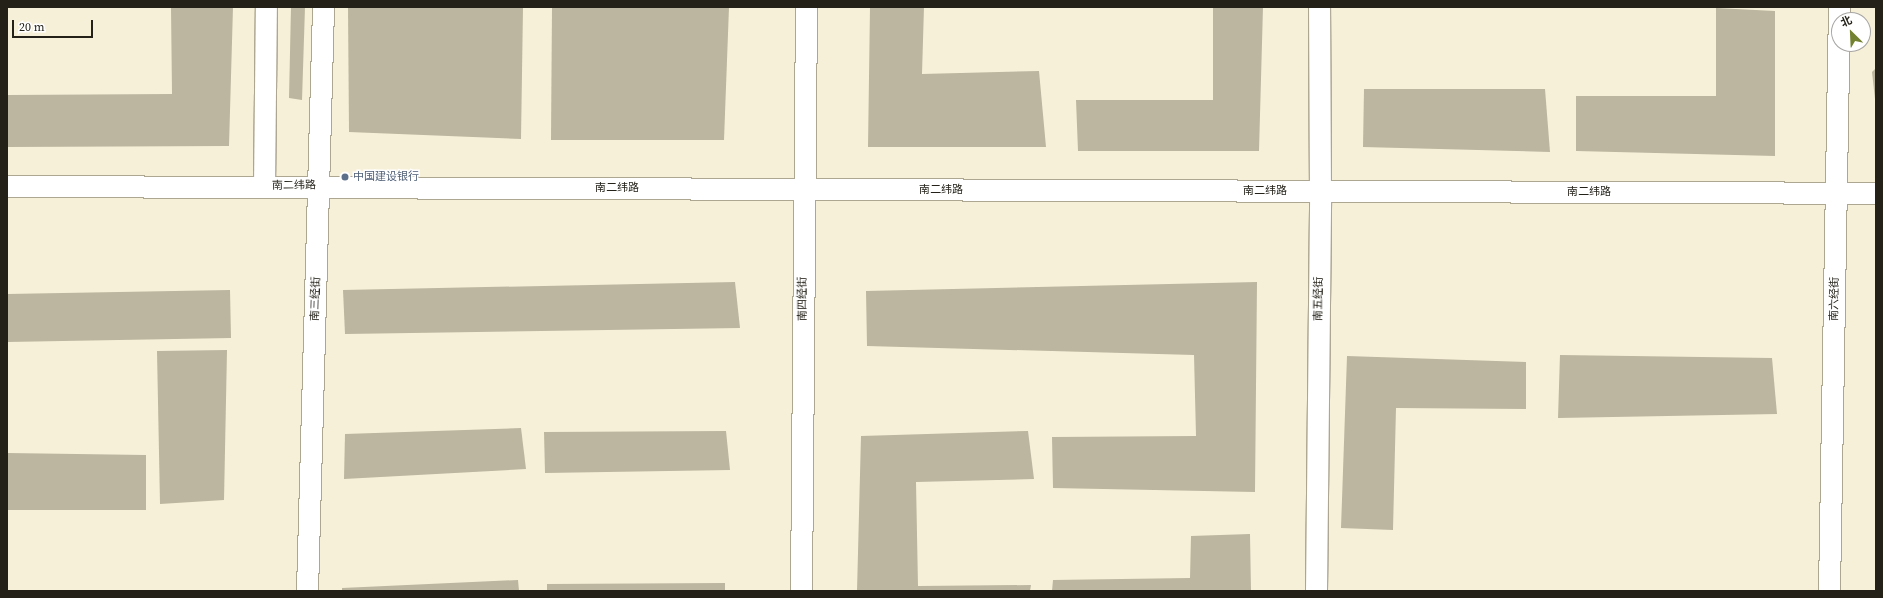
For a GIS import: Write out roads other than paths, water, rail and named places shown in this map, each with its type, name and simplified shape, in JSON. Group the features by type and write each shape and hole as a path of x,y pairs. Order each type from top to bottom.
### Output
{"street":[{"path":"264,187 266,7"},
{"name":"南三经街","path":"307,591 320,186 323,7"},
{"name":"南四经街","path":"801,591 803,189 806,7"},
{"name":"南五经街","path":"1316,591 1320,191 1319,7"},
{"name":"南六经街","path":"1830,591 1837,193 1838,7"},
{"name":"南二纬路","path":"7,186 1876,193"}],"place":[{"name":"中国建设银行","path":"345,177"}]}
